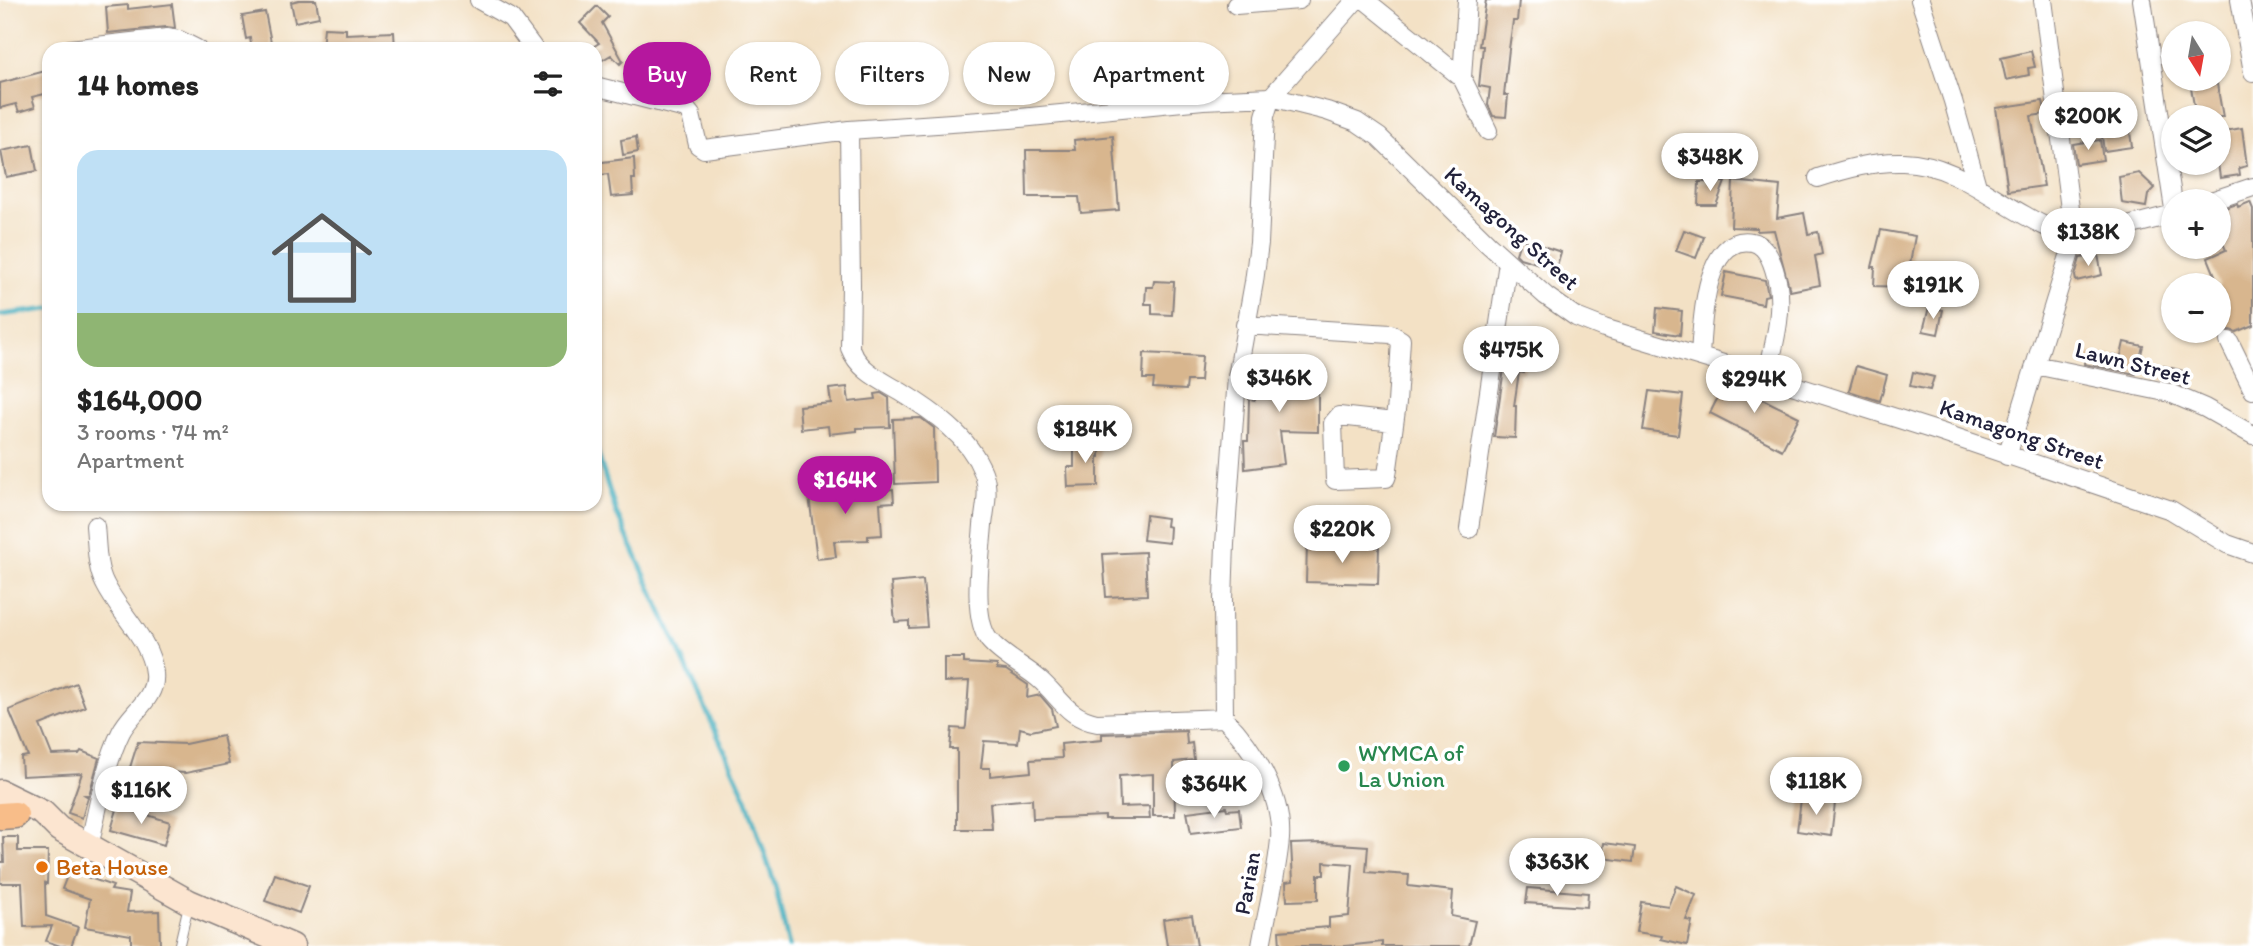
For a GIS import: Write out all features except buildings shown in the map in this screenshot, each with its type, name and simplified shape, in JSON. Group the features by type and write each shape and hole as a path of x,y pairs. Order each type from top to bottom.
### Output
{"main road":[{"path":"5,806 38,828 59,829 190,902 292,946"}],"street":[{"path":"479,0 511,18 529,42"},
{"path":"1236,5 1299,0"},
{"path":"849,130 850,348 864,369 924,407 948,426 975,457 982,470 986,504 980,619 988,638 1048,687 1078,718 1086,721 1097,723 1224,718 1225,544 1237,377 1256,269 1265,116 1271,97 1356,0"},
{"path":"1365,0 1462,78 1488,131"},
{"path":"1462,78 1467,0"},
{"path":"1920,0 1977,186"},
{"path":"2007,456 2074,240 2043,0"},
{"path":"2142,0 2171,189"},
{"path":"2240,0 2253,72"},
{"path":"128,42 162,38 172,42"},
{"name":"Kamagong Street","path":"602,88 686,109 691,115 698,145 704,149 849,130 1010,119 1189,101 1271,97 1327,111 1357,122 1379,137 1508,262 1546,296 1576,317 2171,510 2227,544 2253,552"},
{"path":"1818,178 1857,166 1906,162 1936,167 1977,186 2026,216 2074,240 2161,216"},
{"path":"2231,194 2253,187"},
{"path":"1700,356 1703,311 1713,270 1725,248 1732,243 1754,242 1763,247 1769,256 1778,285 1779,319 1767,377"},
{"path":"1469,528 1508,262"},
{"path":"1245,324 1391,334 1401,340 1394,422 1387,475 1384,480 1335,480 1334,423 1339,416 1394,422"},
{"path":"2230,343 2253,390"},
{"name":"Lawn Street","path":"2035,365 2171,393 2205,408 2253,435"},
{"path":"89,847 116,746 127,723 150,695 155,674 149,653 101,576 96,526"},
{"name":"Parian","path":"1224,718 1255,759 1272,792 1277,814 1280,836 1261,946"}],"lane":[{"path":"179,946 190,902"}],"waterway":[{"path":"0,315 42,310"},
{"path":"602,467 616,512 746,798 775,885 789,946"}],"place":[{"name":"WYMCA of La Union","path":"1344,766"},
{"name":"Beta House","path":"42,867"}]}
